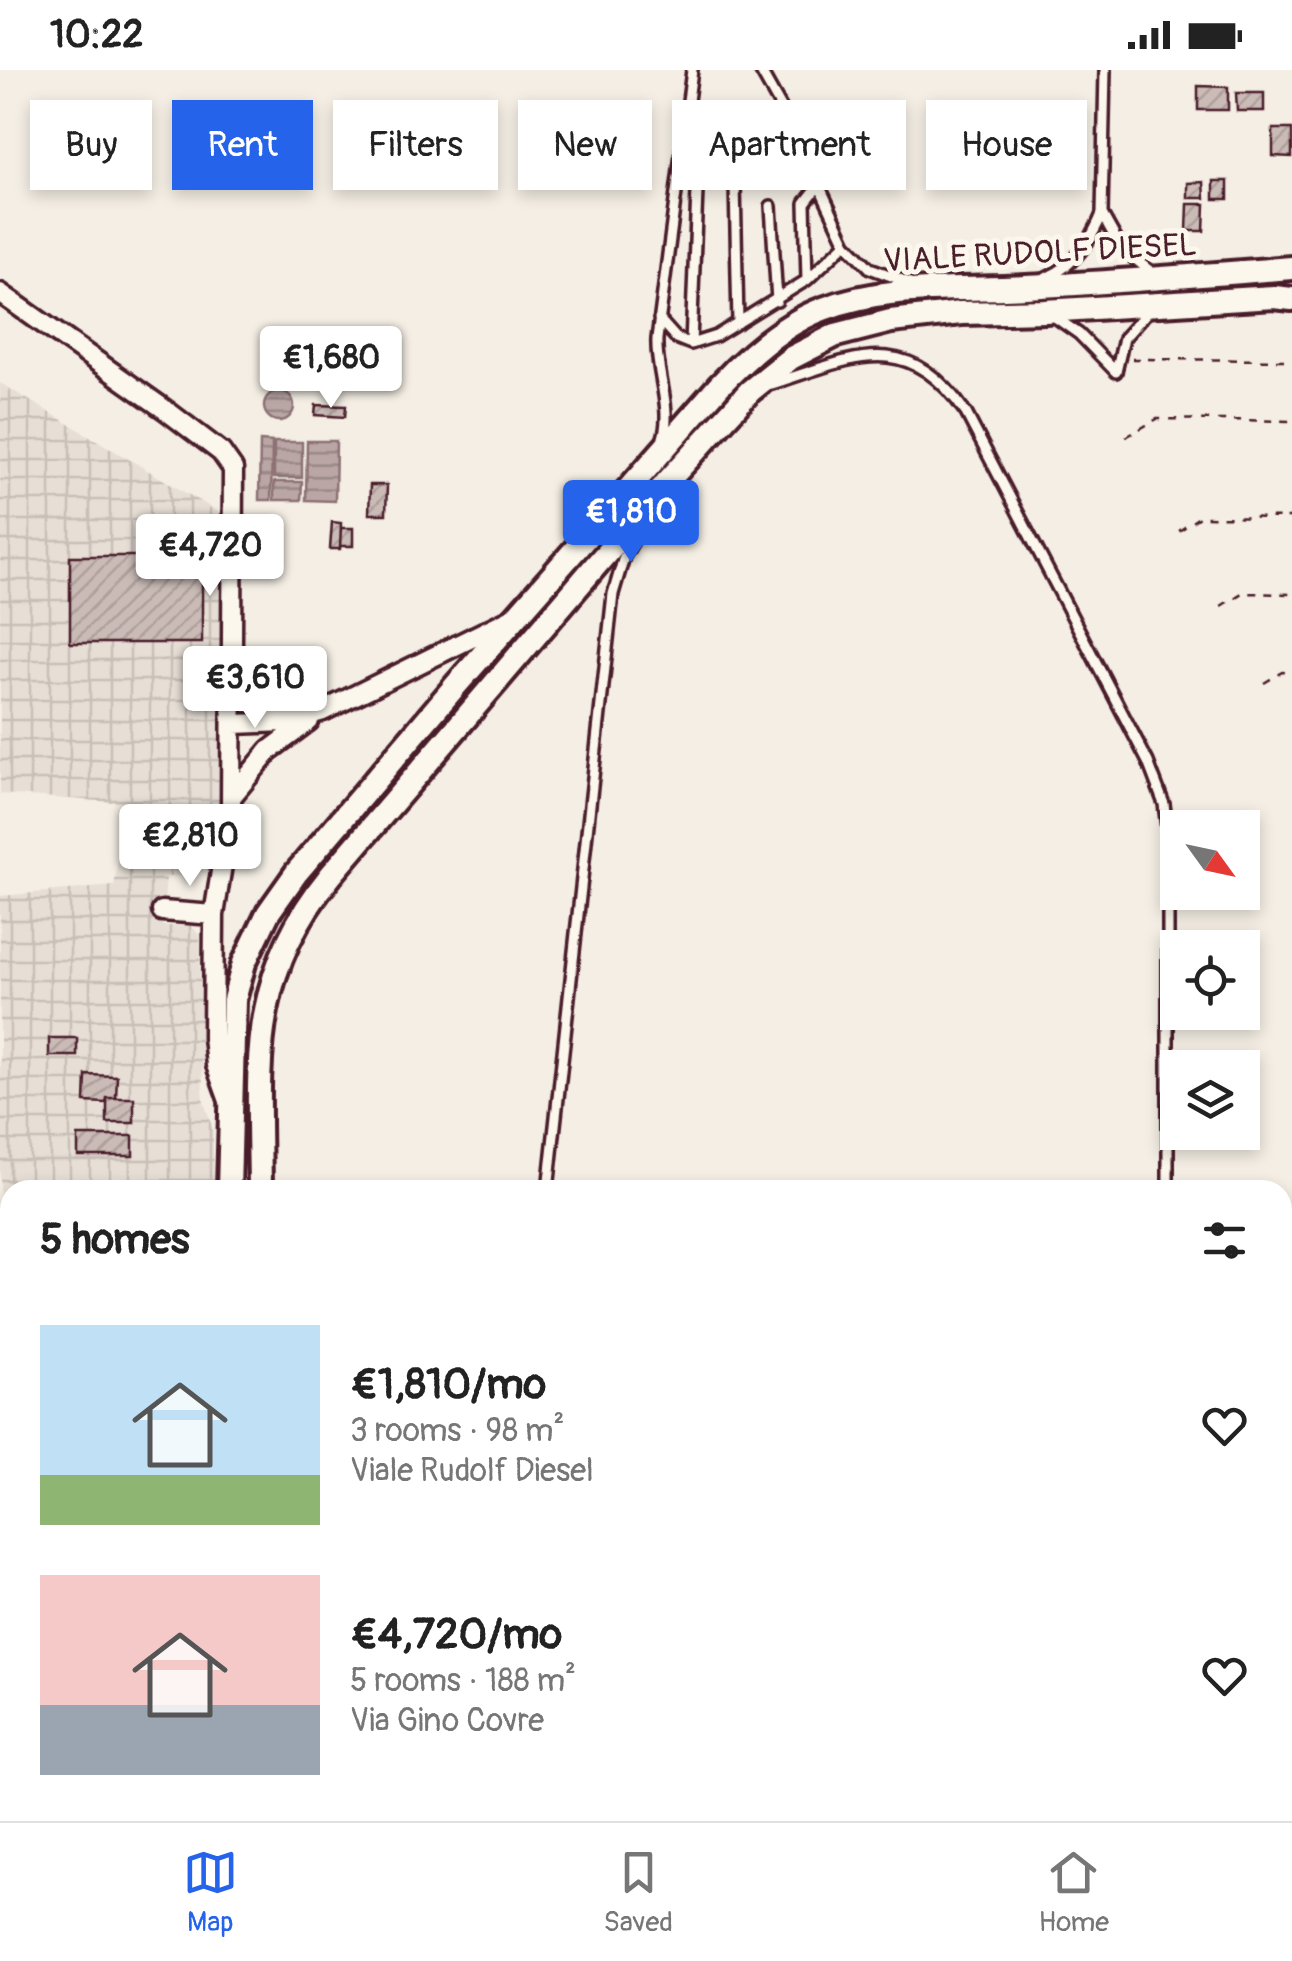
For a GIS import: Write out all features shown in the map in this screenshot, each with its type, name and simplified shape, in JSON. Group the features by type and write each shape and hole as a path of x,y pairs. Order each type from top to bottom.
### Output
{"street":[{"name":"VIALE RUDOLF DIESEL","path":"229,1180 234,1000 248,954 268,913 306,862 517,615 734,370 787,327 850,300 927,288 1021,288 1292,268"},
{"path":"0,292 226,456 234,476 232,797 214,915 213,1046 231,1107"},
{"name":"VIALE RUDOLF DIESEL","path":"260,1180 264,1011 277,966 298,920 332,874 668,481 750,391 804,350 869,324 961,313 1292,299"},
{"path":"232,797 270,750 324,711 517,615"},
{"path":"234,669 253,693 274,709 292,713 324,711"},
{"path":"234,724 285,722 324,711"},
{"path":"162,911 214,915"}],"lane":[{"path":"639,476 663,440 667,426 657,360 659,320 692,70"},
{"path":"760,70 775,100"},
{"path":"1021,288 1072,262 1091,238 1102,214 1104,70"},
{"path":"691,344 697,190"},
{"path":"735,190 738,323"},
{"path":"808,280 806,200 815,190"},
{"path":"821,190 846,243 863,263 927,288"},
{"path":"770,206 777,301"},
{"path":"1102,214 1122,248 1153,274 1201,276"},
{"path":"659,320 676,338 691,344 716,336 808,280 846,243"},
{"path":"1045,312 1079,334 1116,372 1128,331 1155,304"},
{"path":"750,391 858,356 878,355 910,362 942,385 966,413 1158,786 1168,835 1168,1180"},
{"path":"549,1180 612,594 624,557 668,481"}],"path":[{"path":"1118,358 1292,360"},
{"path":"1126,437 1157,419 1292,420"},
{"path":"1179,531 1199,517 1292,518"},
{"path":"1221,606 1242,593 1292,594"},
{"path":"1264,683 1282,672 1292,672"}],"shaded area":[{"path":"280,340 292,345 297,357 292,369 280,374 268,369 263,357 268,345"},
{"path":"0,383 220,513 220,833 210,834 195,875 166,877 162,926 191,926 200,936 203,1098 213,1130 214,1180 0,1180 0,896 114,886 126,803 0,794"},
{"path":"279,391 290,395 294,406 290,417 279,421 268,417 264,406 268,395"},
{"path":"260,441 272,442 271,500 259,500"},
{"path":"307,441 336,441 335,501 306,500"},
{"path":"274,442 302,442 302,478 274,478"},
{"path":"274,482 302,482 301,500 274,500"}],"building":[{"path":"1198,86 1228,87 1228,110 1198,110"},
{"path":"1236,93 1264,93 1264,111 1237,111"},
{"path":"1273,129 1292,129 1292,157 1273,156"},
{"path":"1214,181 1228,181 1228,199 1214,199"},
{"path":"1204,182 1205,198 1188,198 1188,183"},
{"path":"1188,204 1205,204 1204,231 1187,231"},
{"path":"342,348 361,349 361,363 341,362"},
{"path":"316,405 346,406 345,417 315,415"},
{"path":"370,485 387,485 386,514 369,514"},
{"path":"332,522 341,523 340,549 330,549"},
{"path":"341,528 353,528 353,546 340,546"},
{"path":"70,556 202,556 202,643 70,643"},
{"path":"49,1038 77,1038 77,1056 49,1056"},
{"path":"86,1075 117,1076 116,1098 107,1098 106,1103 85,1102"},
{"path":"107,1098 134,1098 134,1123 107,1123"},
{"path":"78,1136 133,1136 133,1156 78,1156"}]}
